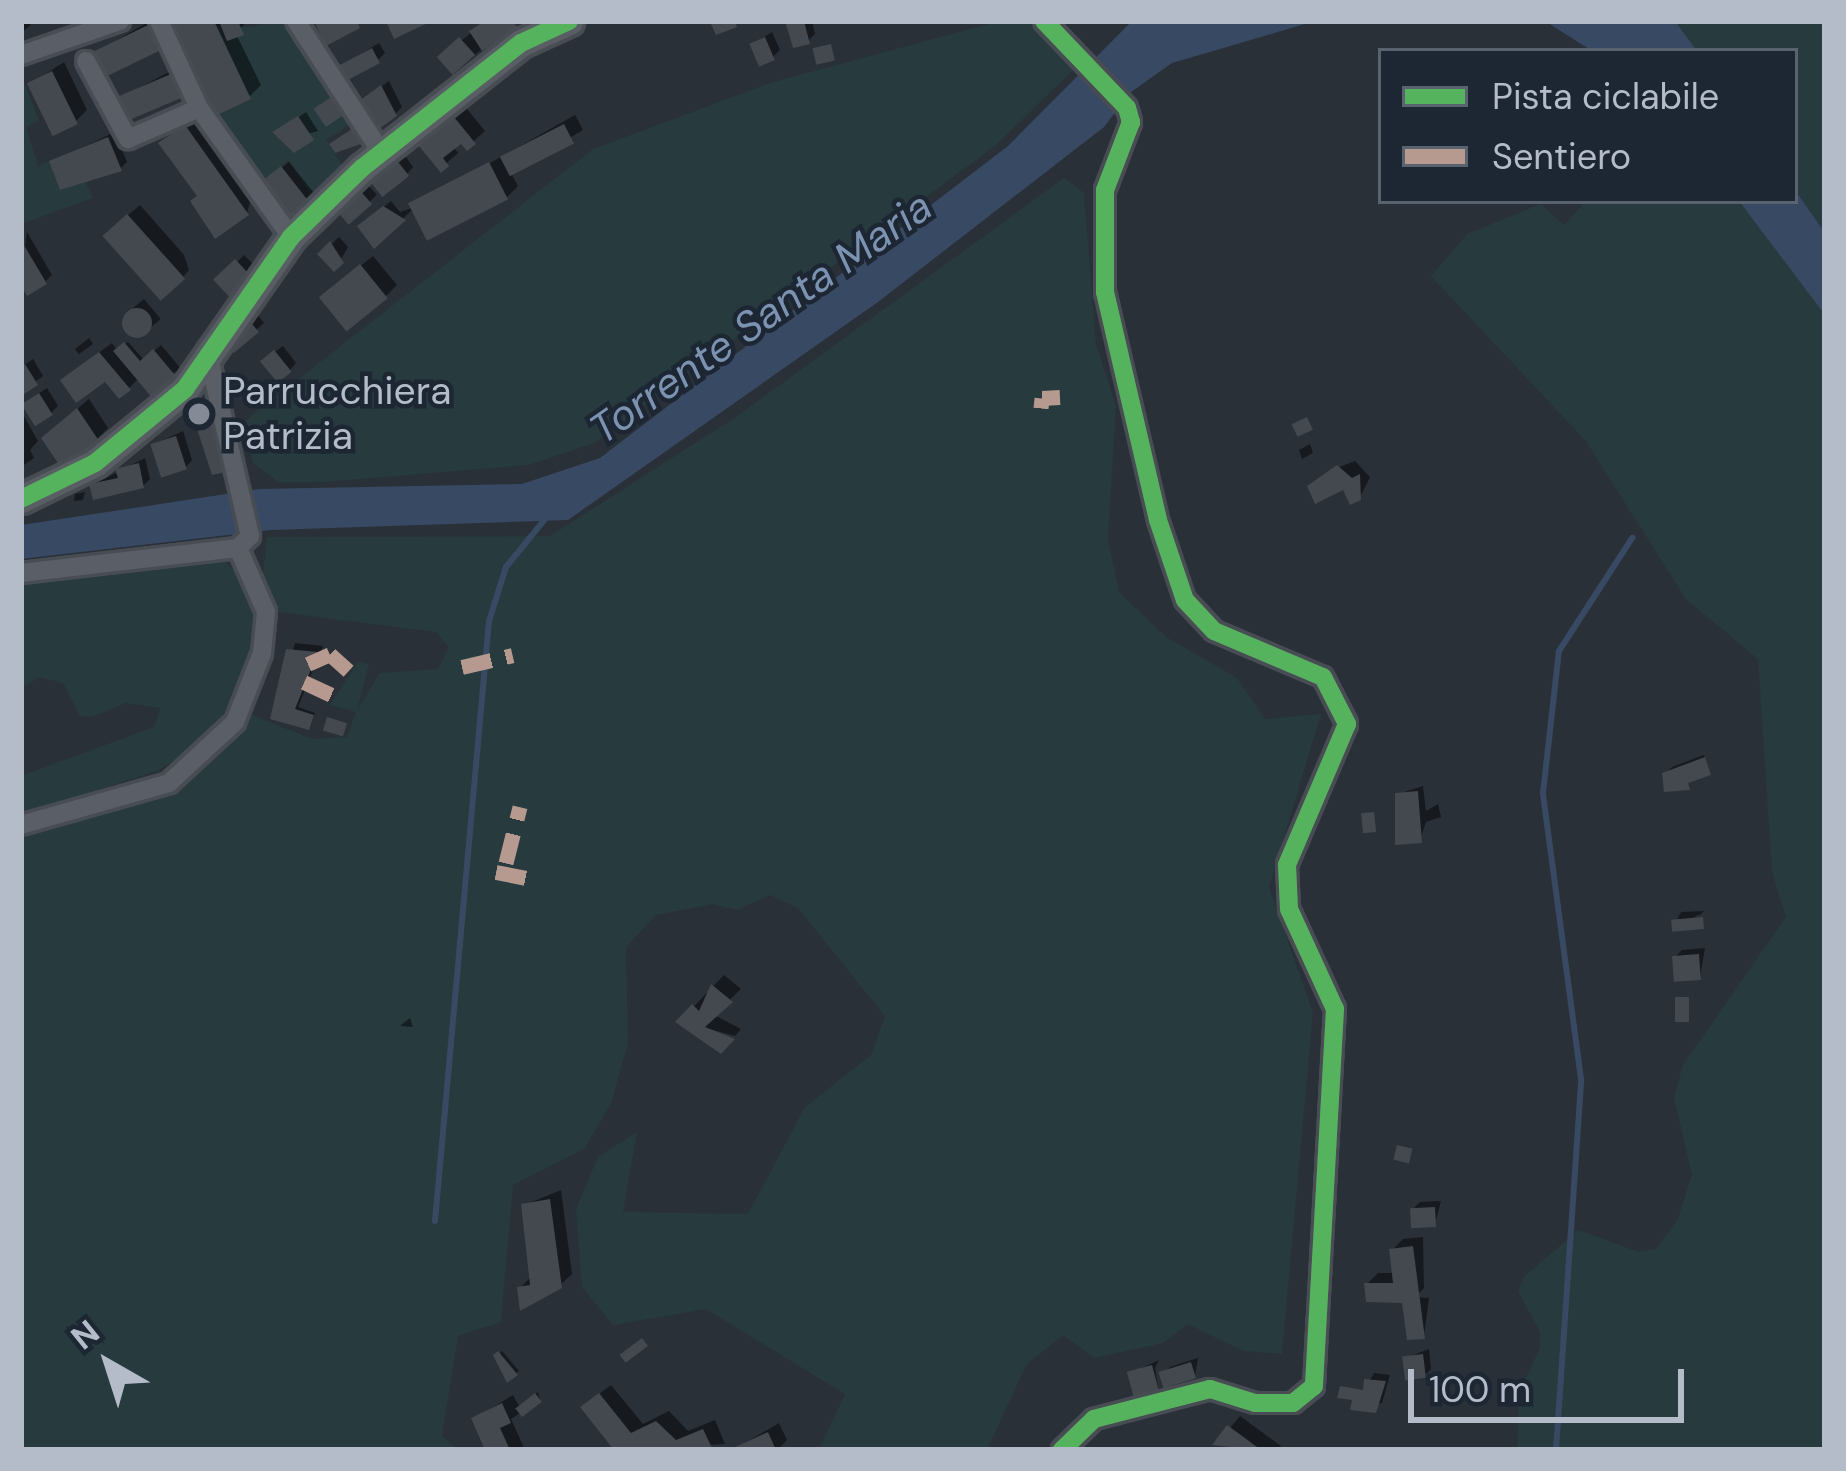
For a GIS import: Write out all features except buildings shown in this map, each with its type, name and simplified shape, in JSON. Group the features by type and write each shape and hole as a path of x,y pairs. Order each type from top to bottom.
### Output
{"street":[{"path":"21,55 120,21"},
{"path":"159,21 199,108 291,237"},
{"path":"296,21 381,152"},
{"path":"21,499 94,463 185,389 207,350 291,237 381,152 520,43 569,21"},
{"path":"1048,23 1127,108 1122,159 1105,190 1106,292 1167,551 1185,600 1214,631 1323,677 1347,724 1287,865 1289,909 1335,1009 1321,1361 1314,1387 1293,1402 1255,1403 1210,1389 1094,1419 1062,1450"},
{"path":"86,61 128,140 199,108"},
{"path":"21,825 169,783 235,722 262,653 266,612 244,542 244,486 207,350"},
{"path":"21,573 244,542"}],"green space":[{"path":"166,21 247,27 282,21 349,125 326,140 344,168 313,198 289,160 257,185 232,154"},
{"path":"1000,21 1033,21 1073,70 995,146 594,443 529,465 324,482 278,482 253,463 246,421 593,149 770,83"},
{"path":"1675,21 1825,21 1825,1450 1517,1450 1519,1393 1540,1348 1540,1332 1518,1291 1524,1277 1578,1230 1639,1252 1656,1249 1677,1221 1692,1175 1674,1097 1683,1065 1786,917 1772,872 1758,659 1686,599 1585,440 1431,276 1467,234 1541,204 1564,225 1583,204 1798,204 1798,48 1695,48"},
{"path":"21,74 39,120 26,127 38,166 49,161 61,190 85,181 93,198 21,224"},
{"path":"1064,178 1084,193 1096,344 1116,406 1108,540 1119,592 1166,637 1237,678 1265,719 1321,714 1269,887 1313,1013 1282,1354 1243,1351 1188,1324 1163,1343 1094,1358 1063,1335 1026,1365 987,1450 819,1450 845,1394 706,1309 613,1325 582,1287 576,1209 598,1157 637,1132 623,1212 748,1214 805,1107 871,1055 885,1016 798,908 770,895 738,910 713,904 656,915 626,947 628,1043 611,1103 585,1148 513,1185 501,1322 458,1336 442,1436 458,1450 21,1450 21,839 193,775 233,738 245,712 312,739 347,737 356,712 330,705 358,662 369,664 357,710 380,673 438,669 449,647 436,632 271,611 262,583 267,537 550,536 736,417"},
{"path":"221,558 247,582 258,625 252,661 210,739 159,770 21,815 21,776 154,727 160,708 126,703 92,717 80,716 63,683 39,677 21,688 21,580"}],"water":[{"path":"1132,21 1315,21 1172,63 1131,92 1104,127 878,302 568,520 271,530 21,559 21,525 260,489 522,484 600,458 1008,146"},
{"path":"1545,21 1675,21 1695,48 1587,48"},
{"path":"1798,194 1825,233 1825,315 1741,204 1798,204"}],"waterway":[{"path":"435,1221 489,621 506,567 546,518"},
{"path":"1556,1450 1581,1079 1543,793 1559,651 1632,538"}],"marked path":[{"path":"1041,408 1042,398 1060,397"},
{"path":"308,664 330,654 349,671"},
{"path":"462,667 513,655"},
{"path":"304,682 332,695"},
{"path":"506,863 520,807"},
{"path":"496,872 532,879"}],"cycle path":[{"path":"21,499 95,463 185,389 291,237 362,168 521,43 569,21"},
{"path":"1044,21 1127,108 1131,122 1105,190 1105,292 1158,520 1185,600 1214,631 1323,677 1347,724 1287,865 1289,909 1335,1009 1314,1386 1293,1403 1255,1403 1210,1389 1094,1419 1062,1450"}],"place":[{"name":"Parrucchiera Patrizia","path":"199,414"}],"water label":[{"name":"Torrente Santa Maria","path":"761,318"}]}
